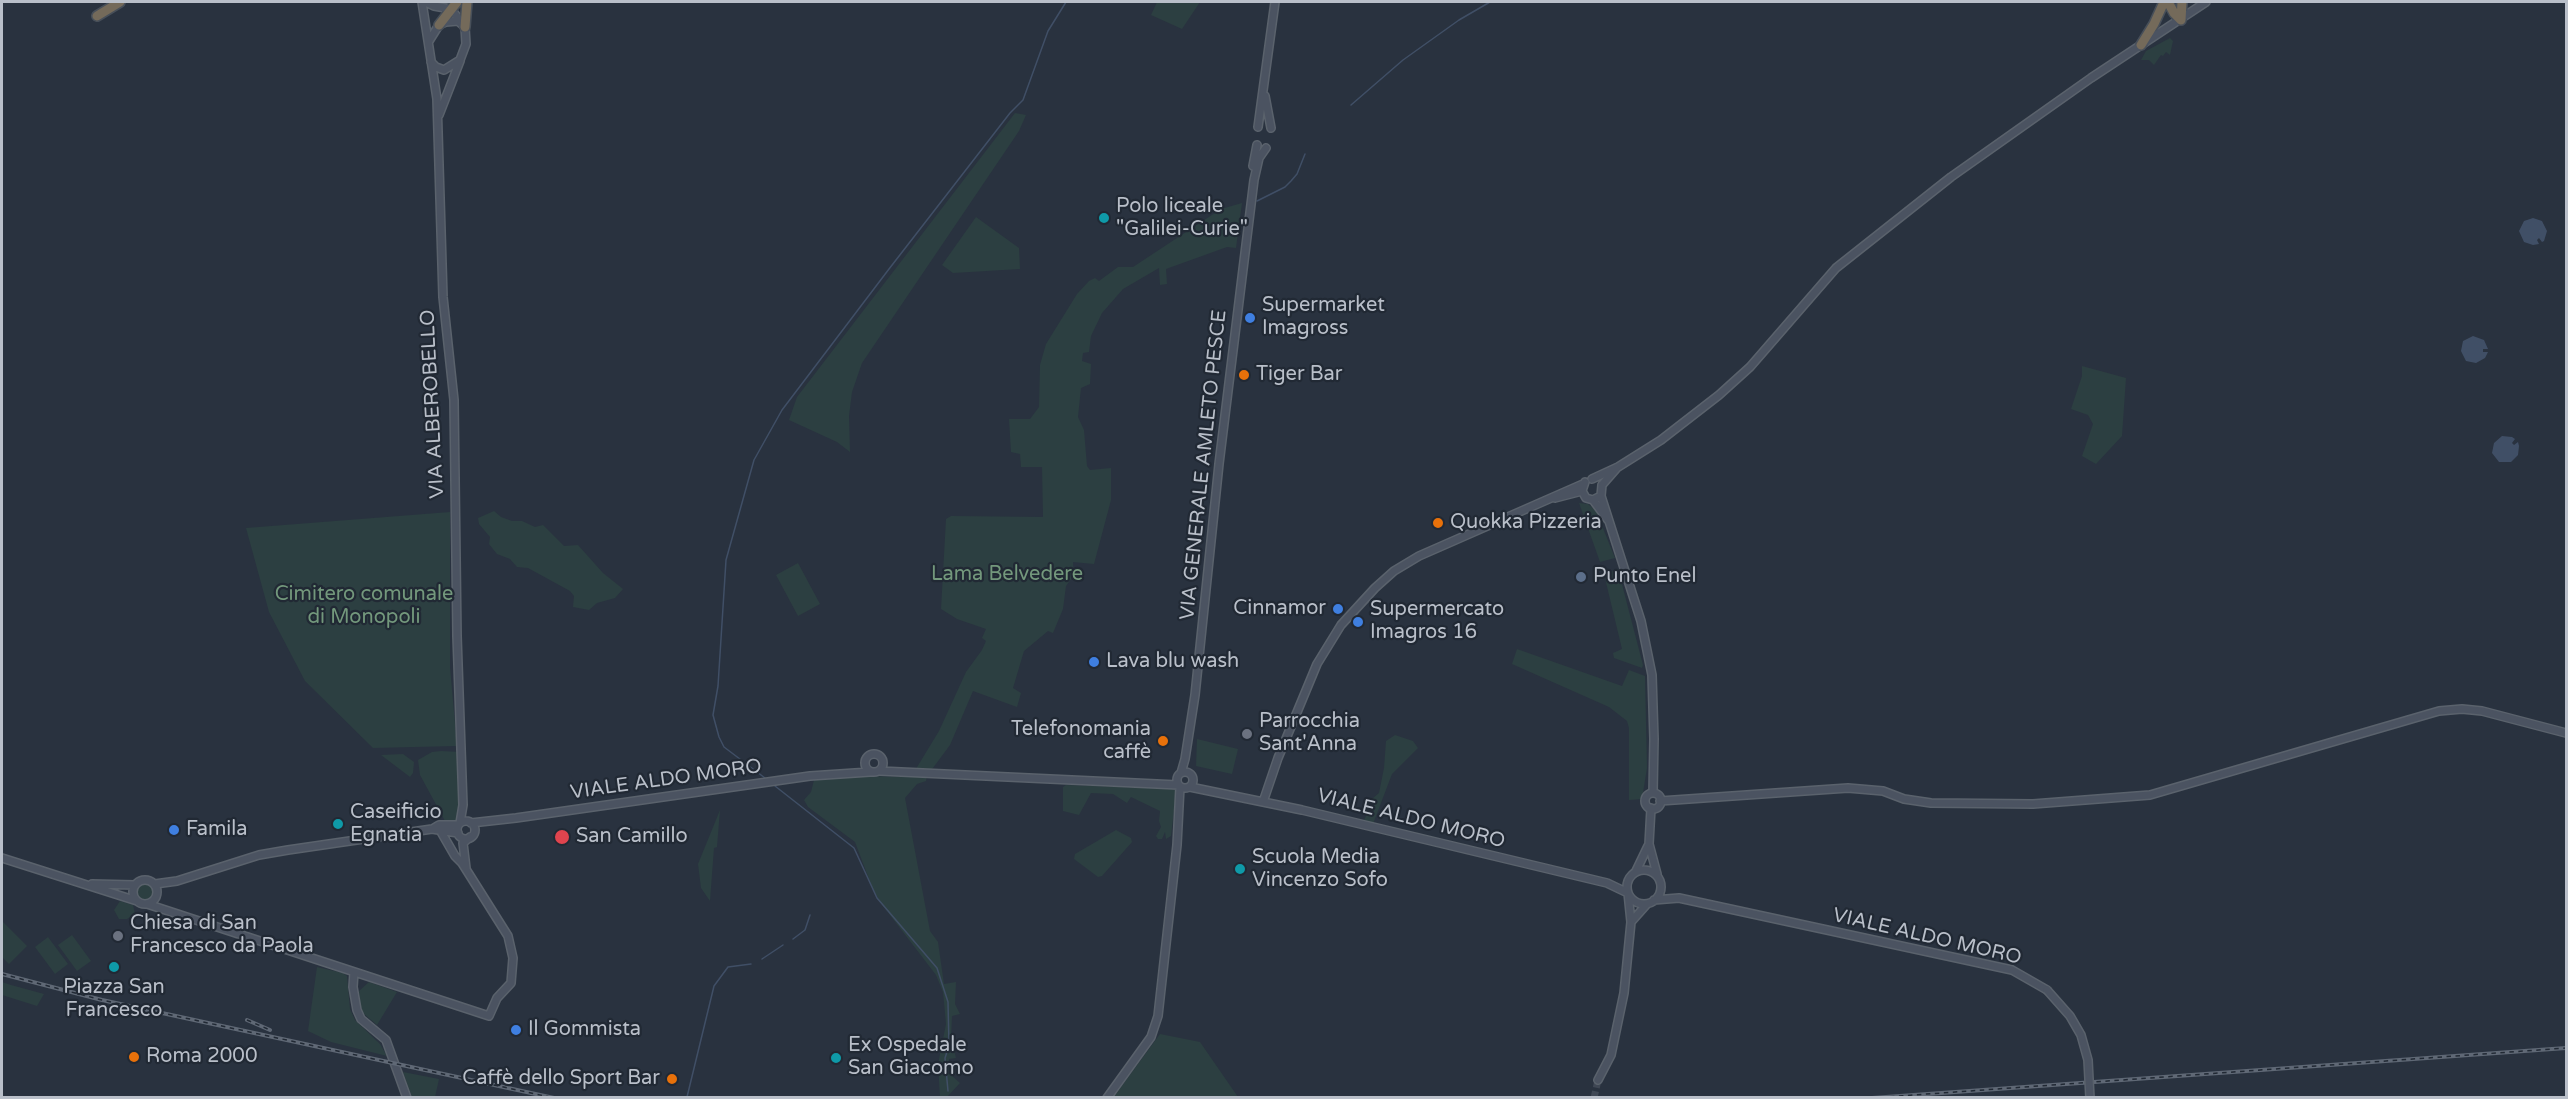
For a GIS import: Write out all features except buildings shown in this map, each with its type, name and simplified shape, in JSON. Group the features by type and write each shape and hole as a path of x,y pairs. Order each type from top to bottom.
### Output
{"highway":[{"path":"97,16 120,2"},
{"path":"464,25 467,2"},
{"path":"2141,45 2166,2 2181,20"},
{"path":"2181,20 2182,2"},
{"path":"439,25 454,5"}],"street":[{"path":"424,2 434,6 454,5 464,25 466,44 438,117"},
{"name":"VIA ALBEROBELLO","path":"424,2 438,117 443,297 454,400 457,636 464,823 458,834 457,842 464,867"},
{"path":"1258,127 1275,2"},
{"path":"1263,802 1282,748 1317,664 1334,634 1356,607 1386,577 1406,563 1552,498 1583,487 1592,479 1617,467 1691,418 1755,361 1836,268 1851,255 1951,177 2206,2"},
{"path":"428,42 439,25 452,21 464,25"},
{"path":"431,62 444,70 460,60"},
{"path":"1264,88 1271,128"},
{"path":"1254,180 1253,164 1257,146"},
{"path":"1254,180 1258,158 1266,148"},
{"name":"VIA GENERALE AMLETO PESCE","path":"1184,787 1180,774 1186,754 1254,180"},
{"path":"1617,467 1602,485 1601,495 1641,621 1652,675 1653,793"},
{"path":"1592,479 1602,485"},
{"path":"1583,487 1586,498 1593,500 1608,520"},
{"path":"1593,500 1601,495"},
{"path":"1660,801 1848,788 1883,791 1904,799 1931,803 2033,804 2150,795 2439,711 2462,709 2482,711 2566,733"},
{"path":"874,754 883,760 880,771 870,772 866,768 865,760 874,754"},
{"name":"VIA GENERALE AMLETO PESCE","path":"1186,754 1192,776"},
{"name":"VIALE ALDO MORO","path":"432,829 440,825 494,820 842,772 853,769 865,760"},
{"name":"VIALE ALDO MORO","path":"883,760 907,773"},
{"name":"VIALE ALDO MORO","path":"880,771 1161,783 1207,789 1607,883 1628,894"},
{"name":"VIALE ALDO MORO","path":"842,772 870,772"},
{"path":"1107,1098 1151,1037 1158,1016 1180,806 1184,787 1192,776 1180,774"},
{"name":"VIALE ALDO MORO","path":"1161,783 1180,774"},
{"name":"VIALE ALDO MORO","path":"1192,776 1207,789"},
{"path":"1653,793 1659,797 1660,801 1658,807 1651,808 1646,805 1645,799 1653,793"},
{"path":"1631,922 1661,889 1649,844 1651,808"},
{"path":"464,867 463,843 483,824 494,820"},
{"path":"464,823 474,827 472,835"},
{"path":"137,901 132,892 135,885 144,879 155,884 177,881 259,855 432,829 458,834 464,838 472,835"},
{"path":"2,858 489,1016 497,998 511,983 513,958 508,936 464,867 454,856 440,830"},
{"path":"1598,1080 1611,1055 1624,993 1631,922 1628,880 1635,872 1649,844"},
{"path":"1635,872 1647,870 1659,879"},
{"name":"VIALE ALDO MORO","path":"1659,879 1669,892 1680,898 2012,970 2047,990 2070,1016 2081,1035 2088,1060 2090,1098"},
{"name":"VIALE ALDO MORO","path":"1607,883 1628,880"},
{"path":"74,881 101,885 135,885"},
{"path":"147,904 153,901 157,894 177,881"},
{"path":"155,884 157,894 169,911"},
{"path":"1628,894 1636,902 1651,902"},
{"name":"VIALE ALDO MORO","path":"1651,902 1680,898"},
{"path":"354,972 354,998 361,1018 386,1040 407,1098"},
{"path":"354,998 364,976"}],"green space":[{"path":"1157,2 1200,2 1182,29 1151,15"},
{"path":"2170,38 2173,41 2170,55 2166,52 2163,56 2161,55 2154,65 2149,60 2141,60 2146,51"},
{"path":"1015,113 1026,115 1019,131 862,363 852,392 849,416 850,452 837,442 789,420 797,397"},
{"name":"Lama Belvedere","path":"1242,203 1236,248 1227,247 1166,269 1167,284 1160,285 1159,268 1123,289 1102,313 1091,336 1089,352 1083,353 1082,361 1091,364 1090,384 1081,388 1078,417 1084,430 1087,466 1090,470 1111,468 1111,500 1094,564 1073,562 1074,575 1066,586 1063,609 1053,633 1048,631 1024,651 1013,688 1021,693 1017,707 973,691 950,745 927,776 926,781 917,784 905,798 930,931 938,942 944,984 956,982 955,1004 960,1014 952,1016 951,1039 956,1058 949,1059 950,1074 960,1083 947,1097 940,1097 938,1064 946,1024 943,992 936,975 880,902 855,842 808,807 804,800 811,792 814,780 862,776 911,777 939,731 966,672 986,641 982,638 986,629 957,619 941,609 946,519 951,516 1043,517 1042,467 1021,467 1020,454 1011,452 1009,419 1030,419 1039,407 1040,365 1046,344 1077,294 1089,281 1095,278 1099,281 1118,267 1133,267 1221,209"},
{"path":"976,217 1019,248 1020,269 953,273 942,265"},
{"path":"2082,366 2126,378 2122,436 2096,464 2082,456 2093,424 2088,415 2071,409 2082,376"},
{"path":"1579,503 1588,504 1596,511 1615,558 1600,562"},
{"path":"494,511 501,517 512,521 522,521 535,527 543,525 564,546 578,545 603,573 623,589 615,598 597,603 589,610 573,607 574,596 570,591 528,568 517,567 510,559 497,554 489,544 490,537 479,524 478,518"},
{"name":"Cimitero comunale di Monopoli","path":"450,512 450,667 457,746 373,748 305,681 269,612 246,528"},
{"path":"798,563 820,604 798,616 776,575"},
{"path":"1618,569 1642,668 1614,658 1613,653 1622,649 1604,574"},
{"path":"1517,649 1622,686 1629,670 1645,676 1647,768 1642,799 1629,800 1629,728 1627,721 1609,707 1512,664"},
{"path":"1395,735 1413,741 1418,748 1392,774 1373,824 1363,822 1368,812 1372,810 1370,806 1372,799 1379,793 1386,741"},
{"path":"1197,739 1238,749 1232,774 1196,766"},
{"path":"432,752 460,752 458,820 445,821 420,775 418,760"},
{"path":"403,754 414,762 413,773 410,777 381,755"},
{"path":"1066,785 1175,789 1171,836 1166,839 1165,832 1162,839 1158,839 1156,836 1161,827 1160,811 1131,797 1127,803 1113,794 1091,793 1079,815 1063,811 1063,787"},
{"path":"720,810 717,847 714,848 710,901 701,888 698,864"},
{"path":"1116,830 1131,838 1132,842 1102,876 1098,877 1074,859 1075,854"},
{"path":"142,884 148,884 153,892 151,898 142,900 137,895 137,889"},
{"path":"120,901 133,905 135,914 127,919 119,919 114,910"},
{"path":"2,921 27,946 9,964 2,957"},
{"path":"72,935 91,961 77,971 58,945"},
{"path":"48,937 68,964 55,974 35,947"},
{"path":"317,967 347,976 350,1009 355,1020 380,1044 387,1056 331,1042 308,1031"},
{"path":"2,982 44,994 37,1006 2,995"},
{"path":"369,982 397,992 377,1025 363,1013 360,1005 359,991"},
{"path":"1160,1034 1200,1042 1238,1097 1113,1098"},
{"path":"403,1072 439,1079 435,1097 412,1097"}],"water":[{"path":"2533,218 2542,221 2547,231 2544,241 2542,242 2539,238 2537,240 2539,244 2533,245 2524,242 2519,231 2524,221"},
{"path":"2473,336 2484,340 2488,349 2483,349 2483,352 2488,352 2485,358 2476,363 2466,361 2461,351 2463,341"},
{"path":"2502,436 2515,439 2512,443 2514,445 2518,442 2518,455 2511,462 2499,462 2492,453 2494,443"}],"waterway":[{"path":"765,778 724,747 713,715 718,686 726,560 754,460 782,410 1010,113 1023,100 1048,31 1066,2"},
{"path":"1351,105 1403,60 1459,20 1490,2"},
{"path":"1257,201 1285,187 1297,174 1305,154"},
{"path":"775,786 854,848 877,898 937,968 948,1002 949,1046 945,1058 948,1091"},
{"path":"793,939 805,930 810,915"},
{"path":"762,959 783,945"},
{"path":"687,1097 714,986 728,967 751,964"}],"tunnel":[{"path":"1594,1098 1598,1080"}],"railway":[{"path":"2,974 102,1000 554,1098"},
{"path":"247,1020 270,1030"},
{"path":"1872,1098 2566,1048"}],"place":[{"name":"Polo liceale \"Galilei-Curie\"","path":"1104,218"},
{"name":"Supermarket Imagross","path":"1250,318"},
{"name":"Tiger Bar","path":"1244,375"},
{"name":"Quokka Pizzeria","path":"1438,523"},
{"name":"Punto Enel","path":"1581,577"},
{"name":"Cinnamor","path":"1338,609"},
{"name":"Supermercato Imagros 16","path":"1358,622"},
{"name":"Lava blu wash","path":"1094,662"},
{"name":"Parrocchia Sant'Anna","path":"1247,734"},
{"name":"Telefonomania caffè","path":"1163,741"},
{"name":"Caseificio Egnatia","path":"338,824"},
{"name":"Famila","path":"174,830"},
{"name":"San Camillo","path":"562,837"},
{"name":"Scuola Media Vincenzo Sofo","path":"1240,869"},
{"name":"Chiesa di San Francesco da Paola","path":"118,936"},
{"name":"Piazza San Francesco","path":"114,967"},
{"name":"Il Gommista","path":"516,1030"},
{"name":"Roma 2000","path":"134,1057"},
{"name":"Ex Ospedale San Giacomo","path":"836,1058"},
{"name":"Caffè dello Sport Bar","path":"672,1079"}]}
